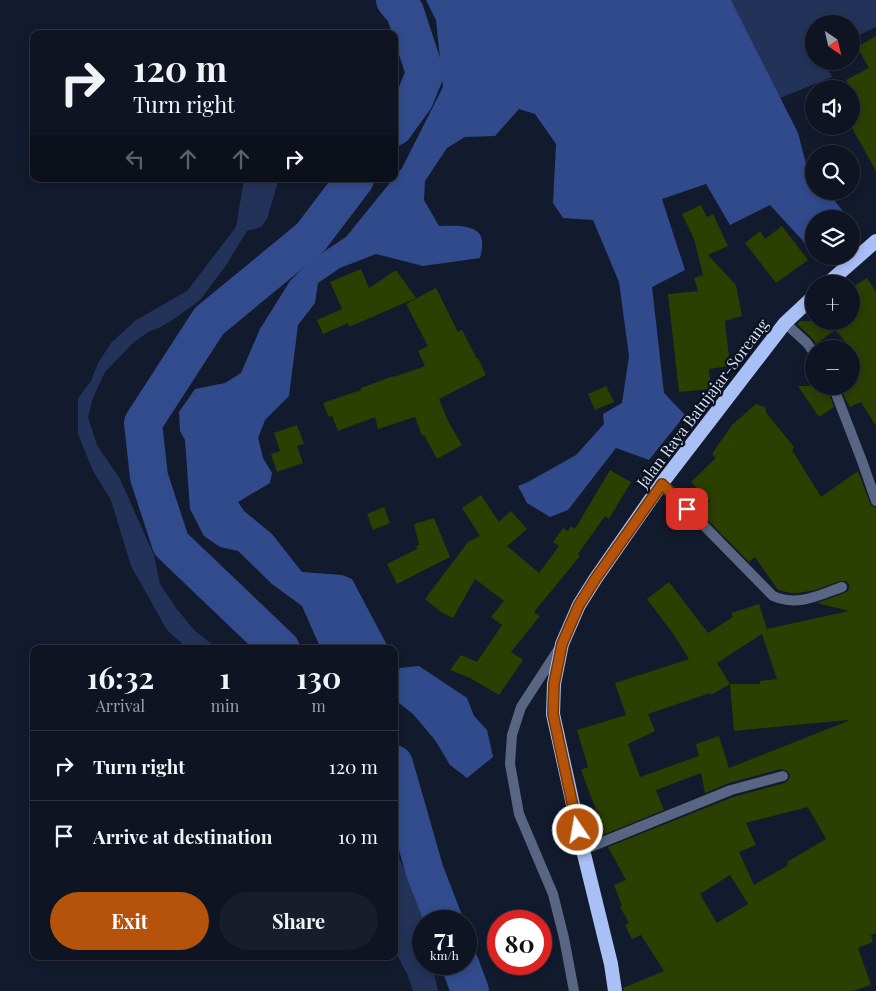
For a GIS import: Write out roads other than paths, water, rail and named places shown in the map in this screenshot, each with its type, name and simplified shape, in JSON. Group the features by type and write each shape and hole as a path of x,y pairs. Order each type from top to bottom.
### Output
{"highway":[{"path":"837,275 876,241"},
{"name":"Jalan Raya Batujajar-Soreang","path":"615,991 611,964 583,850 553,714 554,684 562,644 579,605 662,484 785,323 805,304"}],"street":[{"path":"785,323 805,341"},
{"path":"836,395 876,501"},
{"path":"662,484 773,596 797,601 815,597 842,587"},
{"path":"562,644 520,708 512,734 510,764 519,814 552,894 564,938 574,991"},
{"path":"583,850 731,790 783,776"}],"waterway":[{"path":"395,0 405,12 425,73 415,98 398,121"},
{"path":"277,645 171,544 149,477 143,423 209,321 311,237 353,182"},
{"path":"398,778 425,872 440,910"},
{"path":"464,975 470,991"}]}
